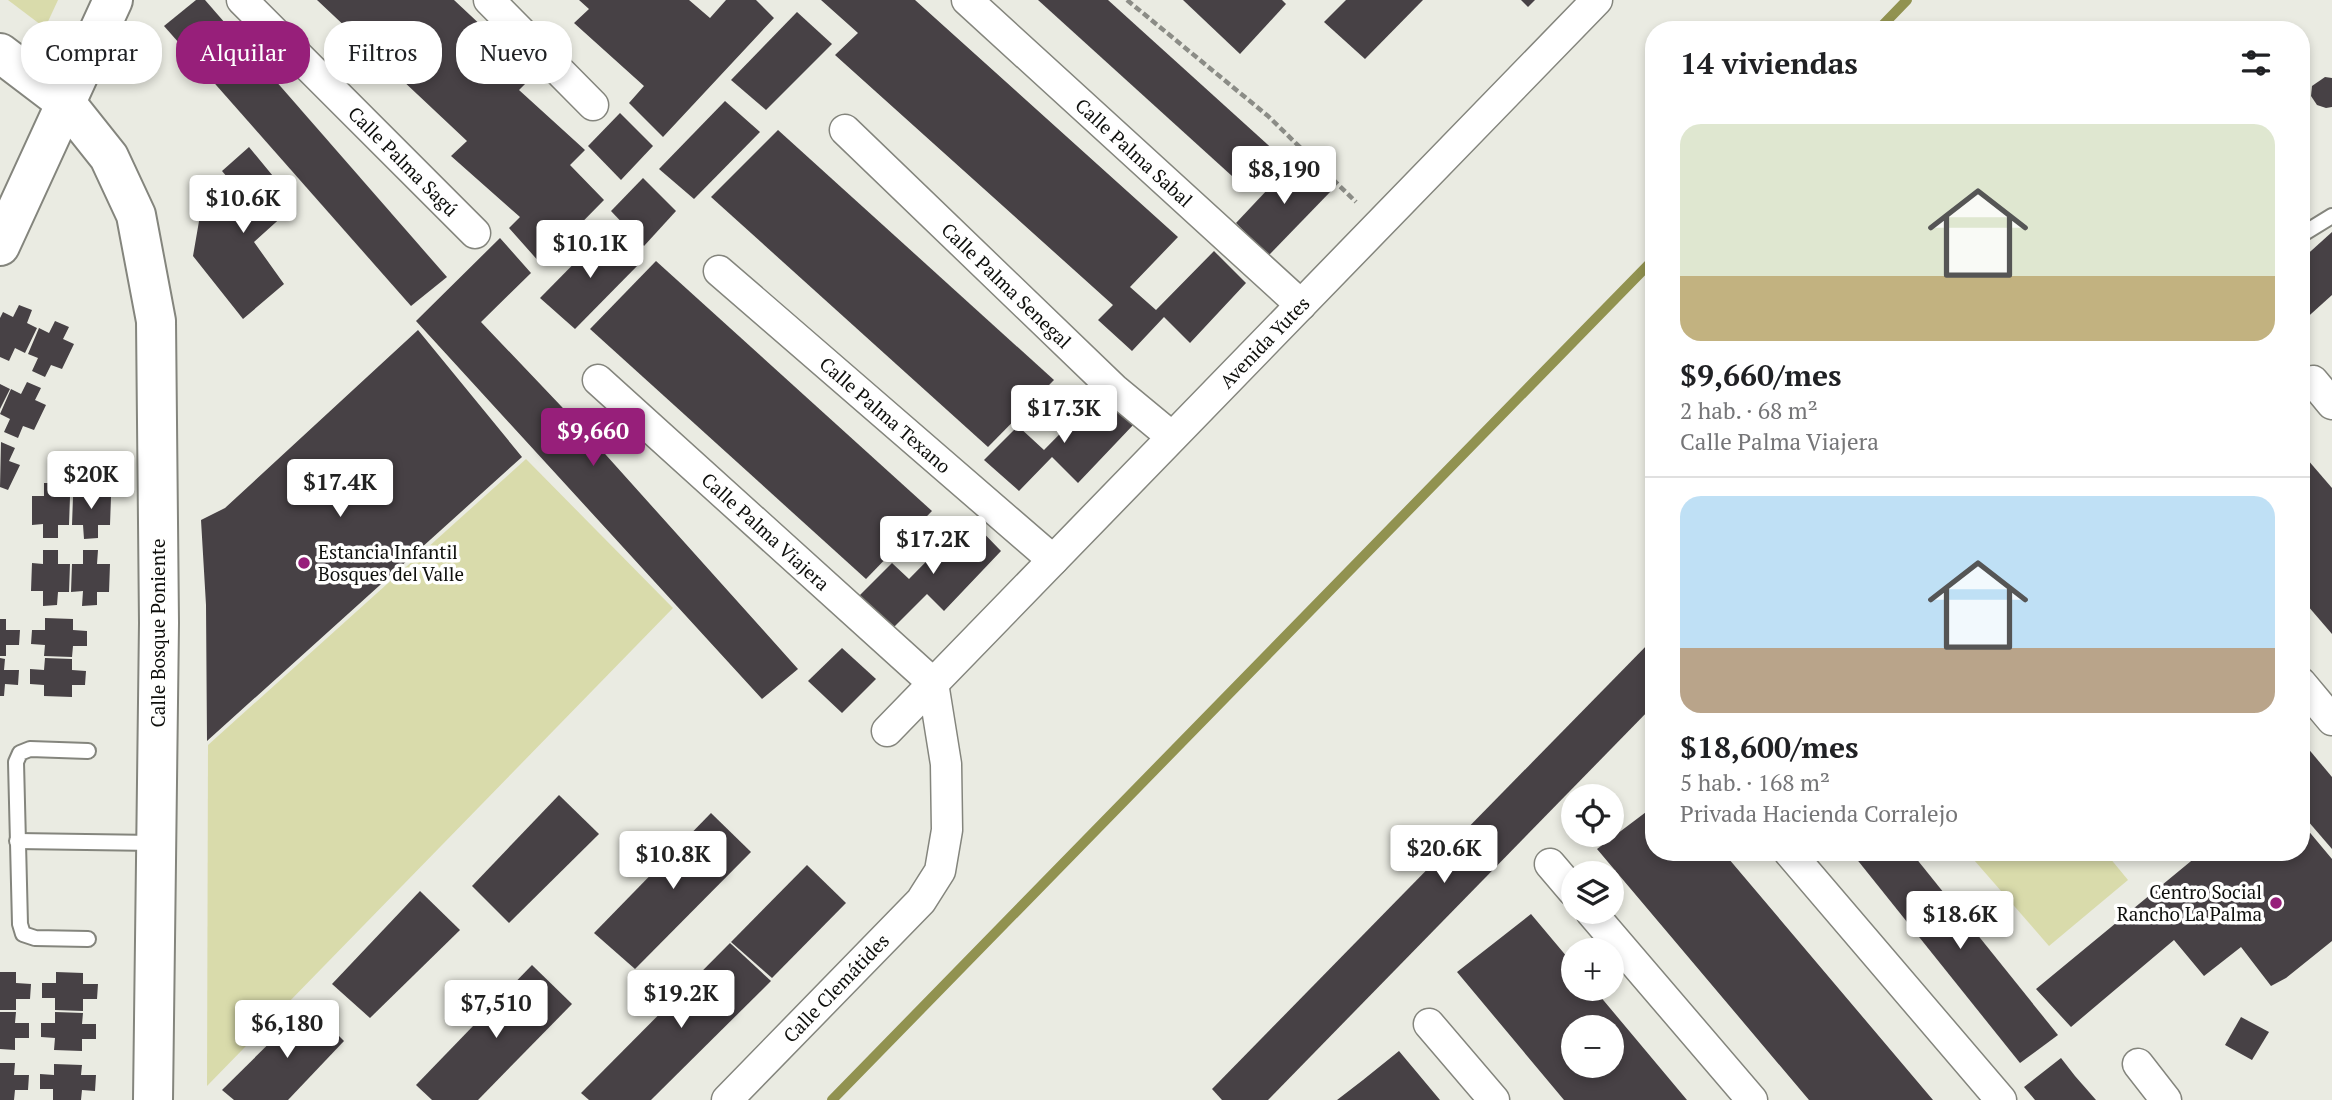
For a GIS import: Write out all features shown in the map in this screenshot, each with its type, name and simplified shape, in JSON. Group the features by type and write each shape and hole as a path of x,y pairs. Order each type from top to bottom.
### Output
{"street":[{"path":"0,246 113,0"},
{"name":"Calle Palma Sagú","path":"242,0 475,233"},
{"path":"489,0 593,105"},
{"name":"Calle Palma Sabal","path":"967,0 1301,305"},
{"name":"Avenida Yutes","path":"887,731 1597,0"},
{"name":"Calle Bosque Poniente","path":"0,53 66,103 109,157 136,215 156,321 159,623 153,1100"},
{"name":"Calle Palma Senegal","path":"845,130 1114,389 1172,437"},
{"name":"Calle Palma Texano","path":"719,271 1053,560"},
{"name":"Calle Palma Viajera","path":"598,380 933,683"},
{"path":"2313,381 2332,404"},
{"name":"Calle Clemátides","path":"727,1100 921,901 940,871 947,830 946,764 933,683"},
{"path":"2310,693 2332,719"},
{"path":"1797,861 2001,1100"},
{"path":"1550,864 1561,877"},
{"path":"1601,924 1752,1100"},
{"path":"1429,1024 1494,1100"},
{"path":"2137,1064 2166,1100"}],"lane":[{"path":"2310,229 2332,216"},
{"path":"88,751 30,749 20,753 16,762 20,924 23,934 35,938 88,939"},
{"path":"17,841 157,843"}],"path":[{"path":"1127,0 1268,116 1380,224"}],"green space":[{"path":"8,0 58,0 48,21 36,21"},
{"path":"526,459 673,608 207,1086 208,745"},
{"path":"1975,861 2112,861 2128,880 2049,946"}],"building":[{"path":"196,0 205,0 223,21 176,21 176,40 164,26"},
{"path":"317,0 454,0 476,21 456,21 456,84 525,84 519,90 585,150 570,165 604,200 541,264 509,228 520,217 451,156 467,141 406,84 442,84 442,21 339,21"},
{"path":"579,0 689,0 710,18 726,0 756,0 774,18 663,137 629,103 644,86 574,23 589,9"},
{"path":"821,0 915,0 1178,237 1130,287 1156,310 1214,251 1246,283 1190,343 1164,317 1132,351 1098,320 1113,305 835,55 858,33"},
{"path":"1038,0 1108,0 1276,152 1243,186"},
{"path":"1183,0 1282,0 1286,4 1240,54"},
{"path":"1346,0 1423,0 1365,59 1324,22"},
{"path":"1521,0 1535,0 1528,7"},
{"path":"797,12 832,44 766,110 731,80"},
{"path":"2325,77 2332,78 2332,107 2326,108 2317,105 2311,96 2312,86"},
{"path":"215,84 278,84 447,277 411,306"},
{"path":"725,101 760,132 694,199 659,169"},
{"path":"620,113 653,146 621,180 588,146"},
{"path":"778,130 1054,380 988,447 711,197"},
{"path":"249,147 296,204 254,242 284,284 243,319 193,256 203,198 223,218 243,196 222,171"},
{"path":"1300,155 1333,189 1268,256 1236,223"},
{"path":"643,178 676,211 644,246 611,211"},
{"path":"606,231 641,262 575,329 540,298"},
{"path":"2332,232 2332,295 2310,315 2310,252"},
{"path":"500,238 531,273 481,322 580,426 798,669 762,699 416,321"},
{"path":"656,261 932,511 866,579 590,329"},
{"path":"19,305 32,310 27,323 37,328 25,353 15,348 9,361 0,357 0,318 3,312 13,317"},
{"path":"55,321 69,327 63,339 74,344 62,369 51,365 45,377 32,371 38,358 28,354 39,328 49,333"},
{"name":"Estancia Infantil Bosques del Valle","path":"418,330 522,457 207,741 206,605 201,520 225,508"},
{"path":"27,382 41,388 35,400 46,405 34,430 23,426 18,438 4,432 10,419 0,414 11,389 21,394"},
{"path":"0,384 10,389 0,409"},
{"path":"1102,391 1135,423 1078,483 1052,457 1019,491 984,460 1018,426 1044,450"},
{"path":"1,442 15,448 9,461 20,465 8,490 0,487"},
{"path":"2310,462 2332,488 2332,634 2310,608"},
{"path":"44,483 59,483 58,496 70,497 69,525 58,525 58,538 43,538 43,524 32,525 32,496 44,496"},
{"path":"84,483 99,483 99,497 111,497 110,525 98,525 98,538 84,539 83,525 72,525 73,497 84,497"},
{"path":"969,518 1001,551 944,611 927,594 893,628 859,596 892,563 909,579"},
{"path":"43,550 58,550 58,564 70,564 69,592 58,592 57,605 43,606 43,591 31,591 32,563 43,564"},
{"path":"83,550 98,550 97,564 110,564 109,592 97,592 97,605 82,606 83,591 71,592 72,564 83,564"},
{"path":"45,618 73,619 73,630 87,631 87,646 73,646 72,657 44,656 45,645 31,644 32,630 45,630"},
{"path":"0,619 6,619 6,630 20,630 19,645 6,645 6,656 0,656"},
{"path":"1645,647 1645,714 1577,784 1561,784 1561,800 1268,1100 1222,1100 1212,1089"},
{"path":"842,648 876,679 842,713 808,681"},
{"path":"0,658 5,659 4,670 19,670 18,685 5,684 4,696 0,696"},
{"path":"45,658 72,659 72,670 86,671 85,685 72,685 72,697 44,696 44,685 30,684 30,669 44,670"},
{"path":"2310,751 2332,777 2332,849 2310,823"},
{"path":"559,795 599,834 509,923 472,886"},
{"path":"711,813 751,852 635,969 594,933"},
{"path":"1645,813 1645,861 1731,861 1933,1100 1809,1100 1624,881 1624,861 1607,861 1597,849 1624,847 1624,829"},
{"path":"2310,833 2332,859 2332,941 2286,978 2271,986 2241,947 2204,976 2174,940 2071,1027 2036,989 2191,861 2310,861"},
{"path":"1858,861 1918,861 2058,1035 2020,1063"},
{"path":"807,865 846,903 772,978 731,942"},
{"path":"420,891 460,930 370,1018 332,984"},
{"path":"1531,914 1561,950 1561,1001 1604,1001 1616,1015 1561,1015 1561,1078 1624,1078 1624,1025 1687,1100 1564,1100 1457,972"},
{"path":"730,943 771,981 651,1100 589,1100 581,1093"},
{"path":"532,965 572,1004 478,1100 432,1100 416,1085"},
{"path":"0,972 16,972 16,983 31,984 30,999 16,999 16,1010 0,1010"},
{"path":"56,972 83,973 83,984 98,984 97,999 83,999 83,1011 55,1010 55,998 42,998 42,983 56,983"},
{"path":"308,1005 344,1041 288,1100 234,1100 222,1090"},
{"path":"0,1012 16,1012 15,1023 29,1023 29,1038 15,1038 15,1050 0,1049"},
{"path":"55,1012 83,1013 82,1024 96,1024 96,1039 82,1039 82,1051 54,1050 55,1038 41,1037 41,1023 55,1023"},
{"path":"2241,1017 2269,1032 2252,1060 2225,1045"},
{"path":"1399,1051 1440,1100 1337,1100 1363,1080"},
{"path":"2061,1058 2096,1100 2035,1100 2024,1087"},
{"path":"0,1063 15,1063 14,1075 29,1075 28,1090 15,1090 14,1100 0,1100"},
{"path":"54,1064 82,1065 81,1075 96,1075 95,1091 82,1090 81,1100 53,1100 53,1089 40,1089 40,1074 54,1075"}],"waterway":[{"path":"1887,21 1907,0"},
{"path":"832,1100 1645,268"}],"place":[{"name":"Estancia Infantil Bosques del Valle","path":"304,563"},
{"name":"Centro Social Rancho La Palma","path":"2276,903"}]}
